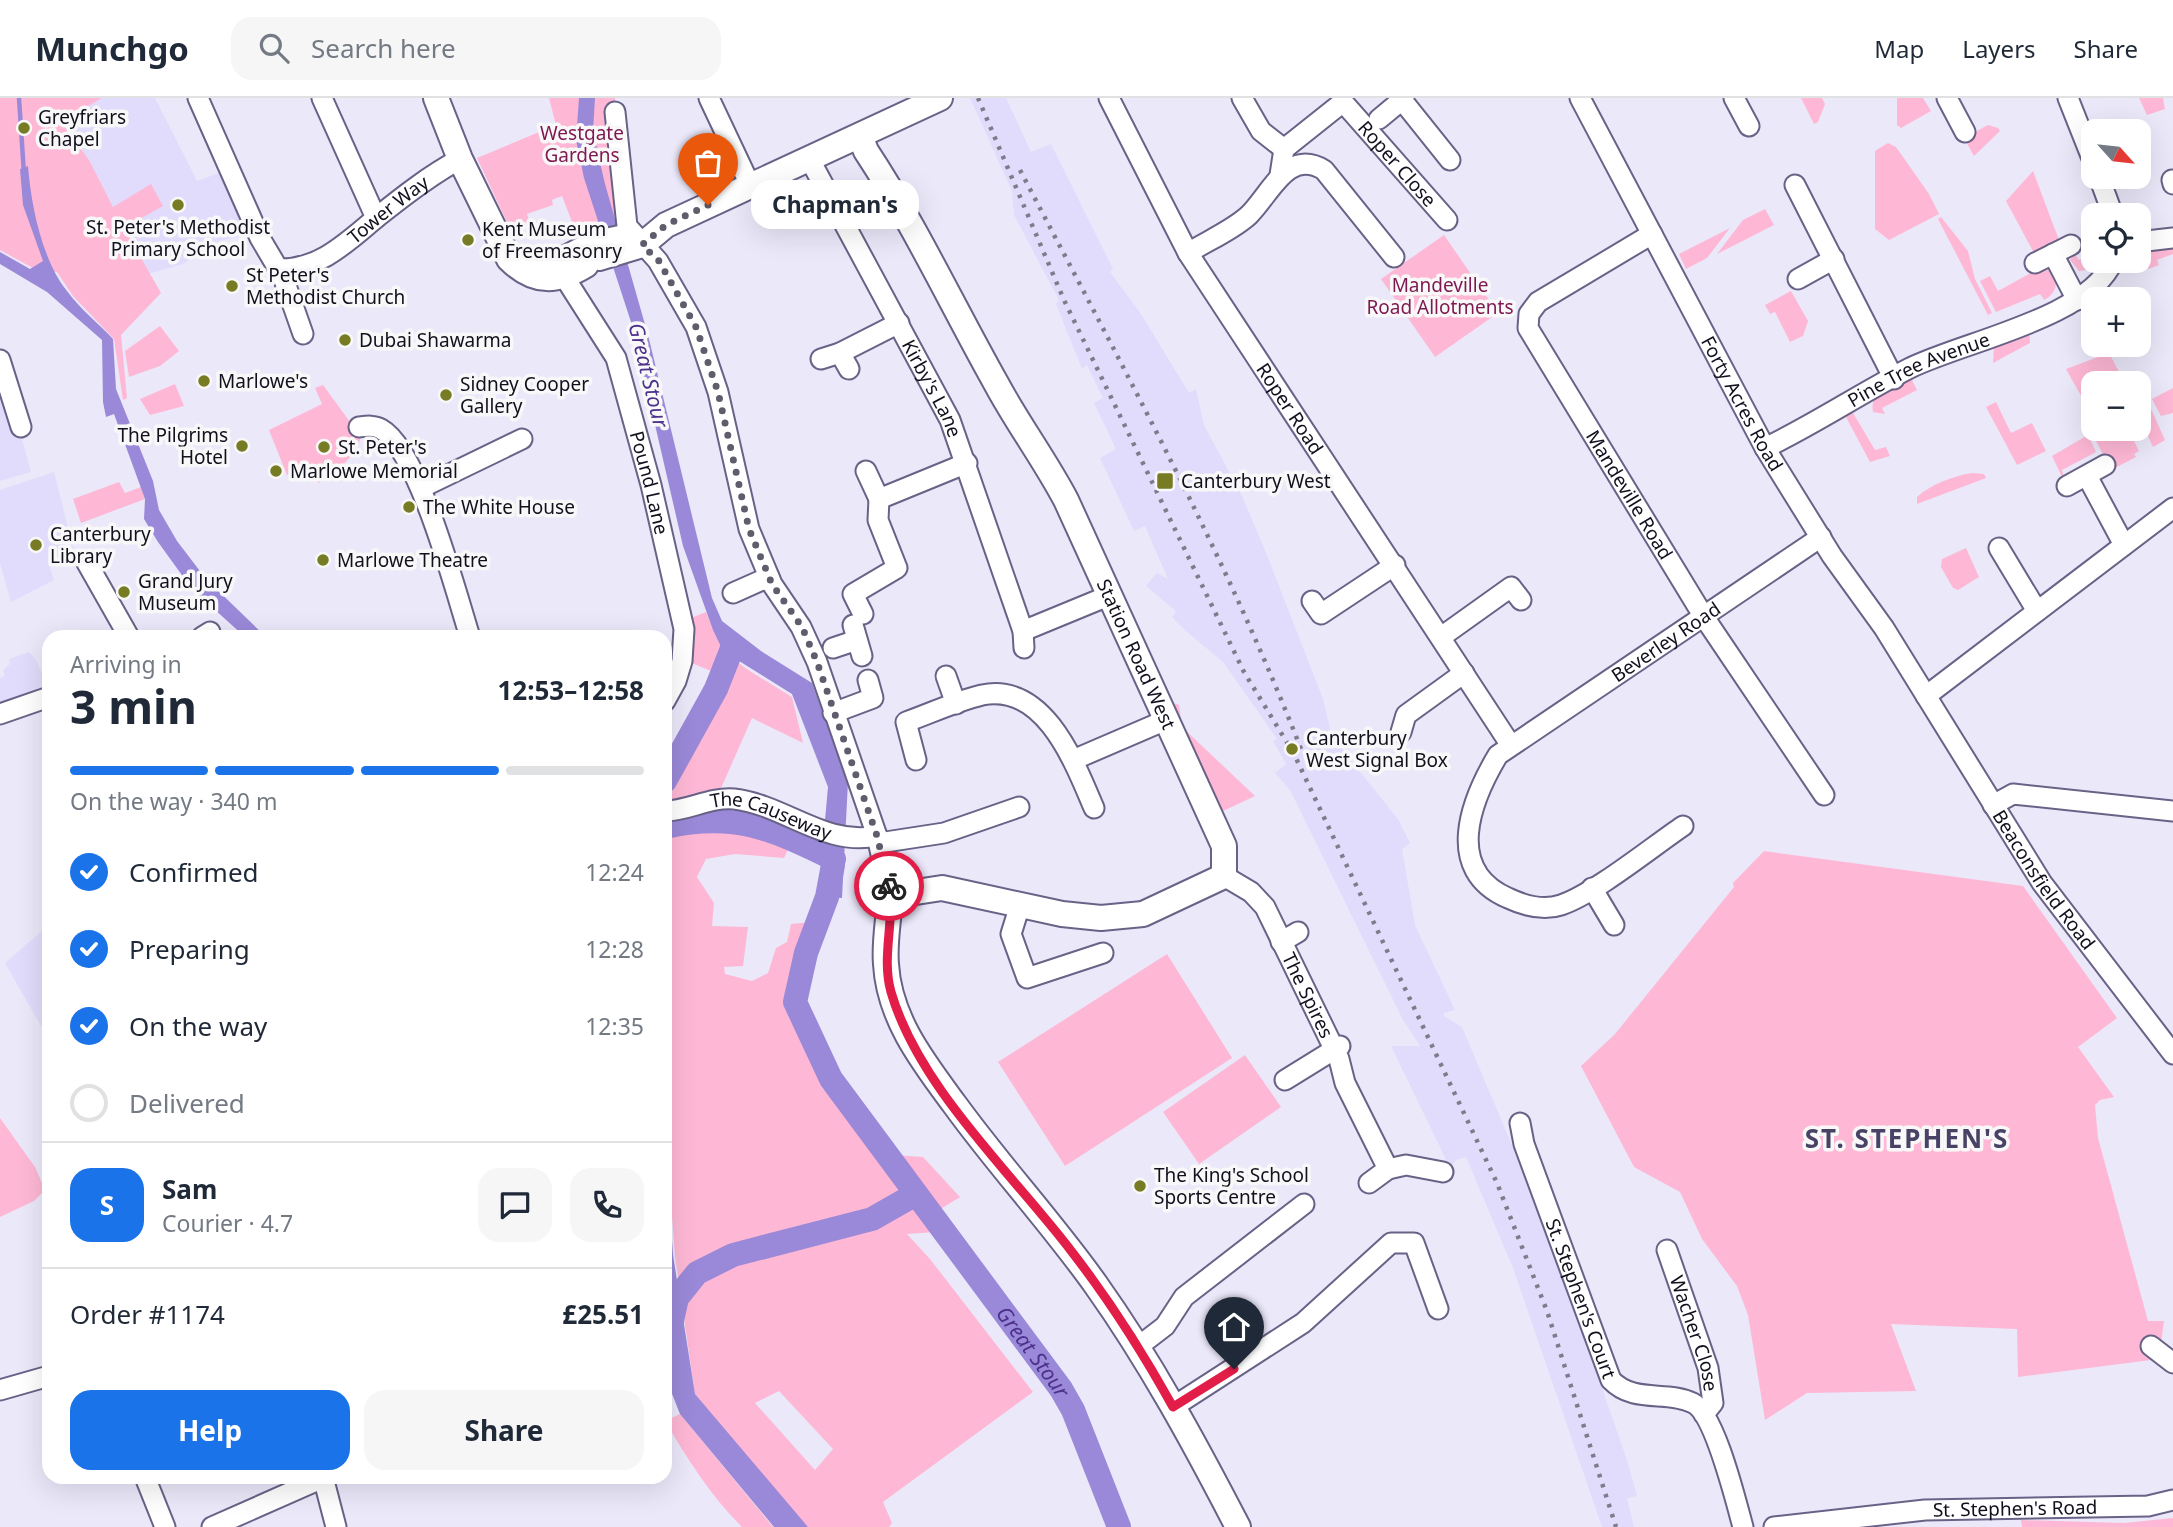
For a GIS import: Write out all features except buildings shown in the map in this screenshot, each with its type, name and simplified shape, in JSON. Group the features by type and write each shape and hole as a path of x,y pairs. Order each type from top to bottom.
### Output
{"main road":[{"path":"436,98 460,159 509,259 526,271 544,278 565,278 666,225 940,98"},
{"name":"Station Road West","path":"860,136 866,151 919,235 998,388 1048,464 1224,846 1224,876"},
{"path":"526,271 550,267 579,249 612,251"},
{"path":"1224,876 1143,914 1101,918 1020,905 942,888 890,896 886,966 910,1042 992,1155 1071,1250 1139,1346 1238,1527"}],"street":[{"path":"198,98 260,239 278,269 303,334"},
{"path":"322,98 376,218"},
{"path":"709,98 750,185"},
{"name":"Roper Road","path":"1109,98 1188,253 1510,744"},
{"path":"1242,98 1261,131 1284,149 1280,175"},
{"name":"Forty Acres Road","path":"1580,98 1765,448 1926,696"},
{"path":"1734,98 1749,126"},
{"path":"1947,98 1965,132"},
{"path":"2068,98 2081,131"},
{"path":"1379,119 1403,99 1440,155"},
{"name":"Roper Close","path":"1284,149 1343,102 1447,219"},
{"path":"615,112 627,226 612,251 659,261 696,327 718,392 749,529 769,577 802,627 822,651 833,713 878,839 890,896"},
{"name":"Tower Way","path":"278,269 295,270 338,251 433,175 460,159"},
{"name":"Kirby's Lane","path":"810,160 950,420 967,463 1023,639 1108,596"},
{"path":"1188,253 1248,215 1280,175 1300,164 1312,163 1324,170 1394,257"},
{"path":"1796,185 1894,379"},
{"name":"Mandeville Road","path":"1652,234 1538,302 1527,321 1528,328 1704,617 1824,795"},
{"path":"2151,241 2173,238"},
{"path":"2035,263 2071,244"},
{"path":"2053,254 2077,300"},
{"path":"1798,279 1834,259"},
{"name":"Pine Tree Avenue","path":"1765,448 1937,355 2025,324 2077,300 2096,287 2105,273"},
{"name":"Pound Lane","path":"565,278 616,358 650,485 684,629 682,661 672,688"},
{"path":"821,359 844,361 899,323"},
{"path":"0,360 21,427"},
{"path":"359,427 375,426 385,432 421,488 468,630"},
{"path":"421,488 522,439"},
{"path":"879,499 967,463"},
{"path":"2067,486 2105,466"},
{"path":"822,651 859,634 853,594 897,568 877,520 879,499 866,471"},
{"path":"2087,475 2124,545"},
{"path":"1926,696 2173,508"},
{"name":"Beverley Road","path":"1510,744 1821,537"},
{"path":"1997,549 2037,611"},
{"path":"87,564 125,630"},
{"path":"1312,601 1321,614 1395,565"},
{"path":"733,593 769,577"},
{"path":"1441,636 1511,587 1521,600"},
{"path":"1401,732 1406,716 1464,673"},
{"path":"946,676 956,704"},
{"path":"833,713 873,698 868,680"},
{"path":"916,760 906,722 994,694 1022,701 1046,720 1073,760 1094,808"},
{"name":"Beaconsfield Road","path":"1926,696 2042,883 2173,1054"},
{"path":"0,714 42,699"},
{"path":"1073,760 1166,720"},
{"path":"1510,744 1498,755 1474,803 1468,842 1474,869 1492,890 1536,907 1561,905 1592,888 1683,826"},
{"path":"1993,804 2014,794 2173,811"},
{"name":"The Causeway","path":"672,809 708,801 732,799 767,806 819,830 849,838 878,839 944,833 1019,807"},
{"name":"The Spires","path":"1224,876 1251,892 1289,937 1337,1052 1285,1080"},
{"path":"1592,888 1614,925"},
{"path":"1020,905 1011,934 1027,978 1103,953"},
{"path":"1337,1052 1345,1083 1388,1169"},
{"name":"St. Stephen's Court","path":"1520,1123 1524,1144 1611,1380 1620,1389 1634,1394 1694,1403 1704,1414"},
{"path":"1369,1183 1388,1169 1406,1165 1443,1172"},
{"path":"1139,1346 1165,1325 1184,1297 1299,1214"},
{"path":"1173,1407 1303,1323 1391,1243 1414,1242 1438,1309"},
{"name":"Wacher Close","path":"1667,1250 1708,1368 1713,1403 1704,1414"},
{"path":"2151,1346 2173,1363"},
{"path":"0,1390 42,1378"},
{"path":"1704,1414 1727,1467 1743,1527"},
{"path":"148,1484 165,1527"},
{"path":"212,1527 309,1484"},
{"path":"322,1484 336,1527"},
{"name":"St. Stephen's Road","path":"1774,1527 1925,1510 2148,1506 2173,1500"}],"shaded area":[{"name":"St. Peter's Methodist Primary School","path":"102,98 155,98 197,181 227,170 257,233 219,241 183,264 148,274 88,159 60,121"},
{"path":"970,98 1006,98 1031,152 1051,144 1113,269 1110,272 1141,314 1189,393 1196,389 1204,425 1242,496 1267,555 1323,699 1332,737 1398,819 1410,843 1402,849 1415,925 1455,1010 1444,1013 1444,1016 1462,1027 1544,1221 1627,1460 1637,1496 1627,1498 1634,1527 1602,1527 1513,1268 1466,1157 1456,1160 1450,1168 1391,1046 1420,1046 1403,1020 1290,790 1275,773 1286,764 1273,741 1277,739 1223,662 1186,631 1172,617 1176,611 1146,586 1157,573 1168,579 1145,526 1134,531 1100,458 1116,449 1094,403 1103,398 1087,365 1082,369 1056,304 1059,300 1014,215 1012,191"},
{"path":"0,360 31,472 0,481"},
{"name":"Canterbury Library","path":"54,472 76,559 63,566 58,558 48,562 54,580 11,602 0,563 0,490"},
{"path":"29,652 42,674 42,691 0,706 0,678 5,676 3,670 10,664 9,659"},
{"path":"42,931 42,1028 5,963"}],"green space":[{"path":"0,98 102,98 61,122 89,160 113,207 151,184 163,206 124,228 161,293 121,335 127,398 123,400 114,339 73,296 57,272 40,272 0,250"},
{"name":"Westgate Gardens","path":"549,98 615,98 615,160 620,213 577,235 562,196 552,200 553,205 527,214 530,224 511,231 477,158 556,125"},
{"path":"1801,98 1822,98 1825,104 1818,122 1814,124"},
{"path":"1897,98 1923,98 1931,111 1901,128 1897,125"},
{"path":"2139,98 2163,98 2165,109 2147,115"},
{"path":"1988,125 2000,131 1974,156 1964,138"},
{"path":"1888,143 1896,147 1929,194 1939,214 1889,240 1875,229 1875,151"},
{"path":"2033,171 2059,240 2034,253 2006,201"},
{"path":"1765,209 1774,225 1717,254 1743,220"},
{"path":"1941,217 1968,251 1975,279 1992,313 1988,315 1938,219"},
{"path":"1730,228 1707,258 1686,269 1679,254"},
{"name":"Mandeville Road Allotments","path":"1444,235 1498,313 1435,357 1381,279"},
{"path":"2173,248 2173,254 2157,260 2159,265 2151,268 2151,251"},
{"path":"2075,254 2081,259 2079,271 2070,260"},
{"path":"2038,269 2039,273 2048,270 2054,273 2056,285 2051,295 2044,300 2040,294 1996,312 1980,281 1990,276 1998,291"},
{"path":"1791,291 1808,321 1803,336 1790,342 1775,312 1770,314 1765,305"},
{"path":"160,326 179,351 160,366 129,377 125,351"},
{"path":"2029,328 2030,343 1993,363 1994,346"},
{"path":"2098,357 2111,357 2119,371 2081,371 2081,396 2066,369"},
{"path":"1910,376 1917,390 1882,408 1885,414 1873,412 1878,393"},
{"path":"175,384 184,406 150,415 140,399"},
{"path":"323,385 361,437 344,464 319,483 307,466 287,475 269,430 322,404 315,388"},
{"path":"2173,388 2173,413 2161,416 2152,399"},
{"path":"1996,402 2011,433 2032,423 2046,451 2017,465 1986,407"},
{"path":"2151,409 2165,440 2153,447 2150,441"},
{"path":"1853,413 1875,450 1886,447 1890,456 1870,462 1846,417"},
{"path":"2081,439 2091,441 2096,452 2062,470 2066,485 2052,456"},
{"path":"2096,441 2134,441 2139,451 2134,454 2136,457 2111,470"},
{"path":"1972,473 1984,474 1986,478 1917,504 1917,497 1936,484"},
{"path":"119,482 125,493 141,487 145,499 81,523 73,499"},
{"path":"1966,548 1979,577 1958,590 1953,588 1941,567 1942,559"},
{"path":"706,612 722,649 745,668 792,697 803,743 752,718 722,786 714,796 672,809 672,756 711,671 689,662 694,638 691,618"},
{"path":"1170,702 1179,705 1182,727 1255,796 1221,812"},
{"path":"723,824 757,829 791,843 784,858 735,854 706,859 697,877 714,903 712,926 748,927 743,966 724,967 725,974 752,981 768,973 776,948 787,942 791,924 812,922 797,962 790,1004 822,1088 865,1128 879,1154 923,1157 960,1197 926,1218 935,1232 907,1234 930,1259 1033,1392 883,1502 892,1523 889,1527 808,1527 762,1479 695,1394 675,1256 672,1216 672,831","holes":["779,1391 833,1449 815,1470 755,1403"]},
{"path":"1764,851 2023,886 2117,1018 2078,1047 2114,1097 2100,1100 2095,1105 2098,1138 2148,1321 2164,1321 2159,1359 2018,1377 2017,1329 1891,1324 1916,1391 1807,1393 1765,1420 1748,1315 1737,1286 1702,1239 1680,1192 1634,1167 1581,1066 1615,1034 1734,887 1733,883"},
{"path":"1167,954 1232,1058 1065,1166 998,1062"},
{"path":"1245,1055 1281,1107 1199,1164 1163,1112"},
{"path":"0,1118 35,1167 42,1183 42,1193 34,1201 0,1217"},
{"path":"680,1414 773,1527 742,1527 691,1463 672,1432 672,1418"},
{"path":"2173,1518 2173,1527 2022,1527 2021,1520 2124,1523"}],"water":[{"path":"579,98 595,98 593,132 605,184 648,335 712,598 722,621 761,651 812,683 848,782 842,898 818,897 828,787 792,694 723,651 683,546 632,325 584,178 576,140"},
{"path":"28,166 39,232 58,278 72,298 113,339 116,389 153,481 159,510 177,541 206,579 259,630 237,630 192,589 144,519 145,499 114,414 106,417 103,402 102,340 47,292 0,264 0,252 30,269 43,261 23,205 20,169"},
{"path":"672,1240 695,1394 808,1527 774,1527 680,1414 672,1394"}],"waterway":[{"path":"19,98 24,174"},
{"name":"Great Stour","path":"672,768 716,689 733,646"},
{"name":"Great Stour","path":"672,826 713,821 753,826 772,831 834,859"},
{"name":"Great Stour","path":"833,865 827,897 806,953 795,1002 831,1079 1061,1389 1073,1410 1119,1527"},
{"name":"Great Stour","path":"672,1320 677,1298 697,1273 733,1255 872,1219 916,1194"}],"railway":[{"path":"978,98 1064,300 1244,672 1294,754 1497,1183 1547,1311 1616,1527"},
{"path":"1020,170 1204,528 1271,674 1301,749"}],"way so far":[{"path":"708,205 666,225 642,245 659,261 696,327 718,392 749,529 772,584 802,627 817,662 877,836 889,886"}],"place":[{"name":"Greyfriars Chapel","path":"24,128"},
{"name":"St. Peter's Methodist Primary School","path":"178,205"},
{"name":"Chapman's","path":"708,205"},
{"name":"Kent Museum of Freemasonry","path":"468,240"},
{"name":"St Peter's Methodist Church","path":"232,286"},
{"name":"Dubai Shawarma","path":"345,340"},
{"name":"Marlowe's","path":"204,381"},
{"name":"Sidney Cooper Gallery","path":"446,395"},
{"name":"The Pilgrims Hotel","path":"242,446"},
{"name":"St. Peter's","path":"324,447"},
{"name":"Marlowe Memorial","path":"276,471"},
{"name":"Canterbury West","path":"1165,481"},
{"name":"The White House","path":"409,507"},
{"name":"Canterbury Library","path":"36,545"},
{"name":"Marlowe Theatre","path":"323,560"},
{"name":"Grand Jury Museum","path":"124,592"},
{"name":"Canterbury West Signal Box","path":"1292,749"},
{"name":"The King's School Sports Centre","path":"1140,1186"}],"district":[{"name":"ST. STEPHEN'S","path":"1907,1138"}],"route":[{"path":"889,886 886,966 901,1021 922,1062 992,1155 1071,1250 1139,1346 1173,1407 1234,1369"}]}
